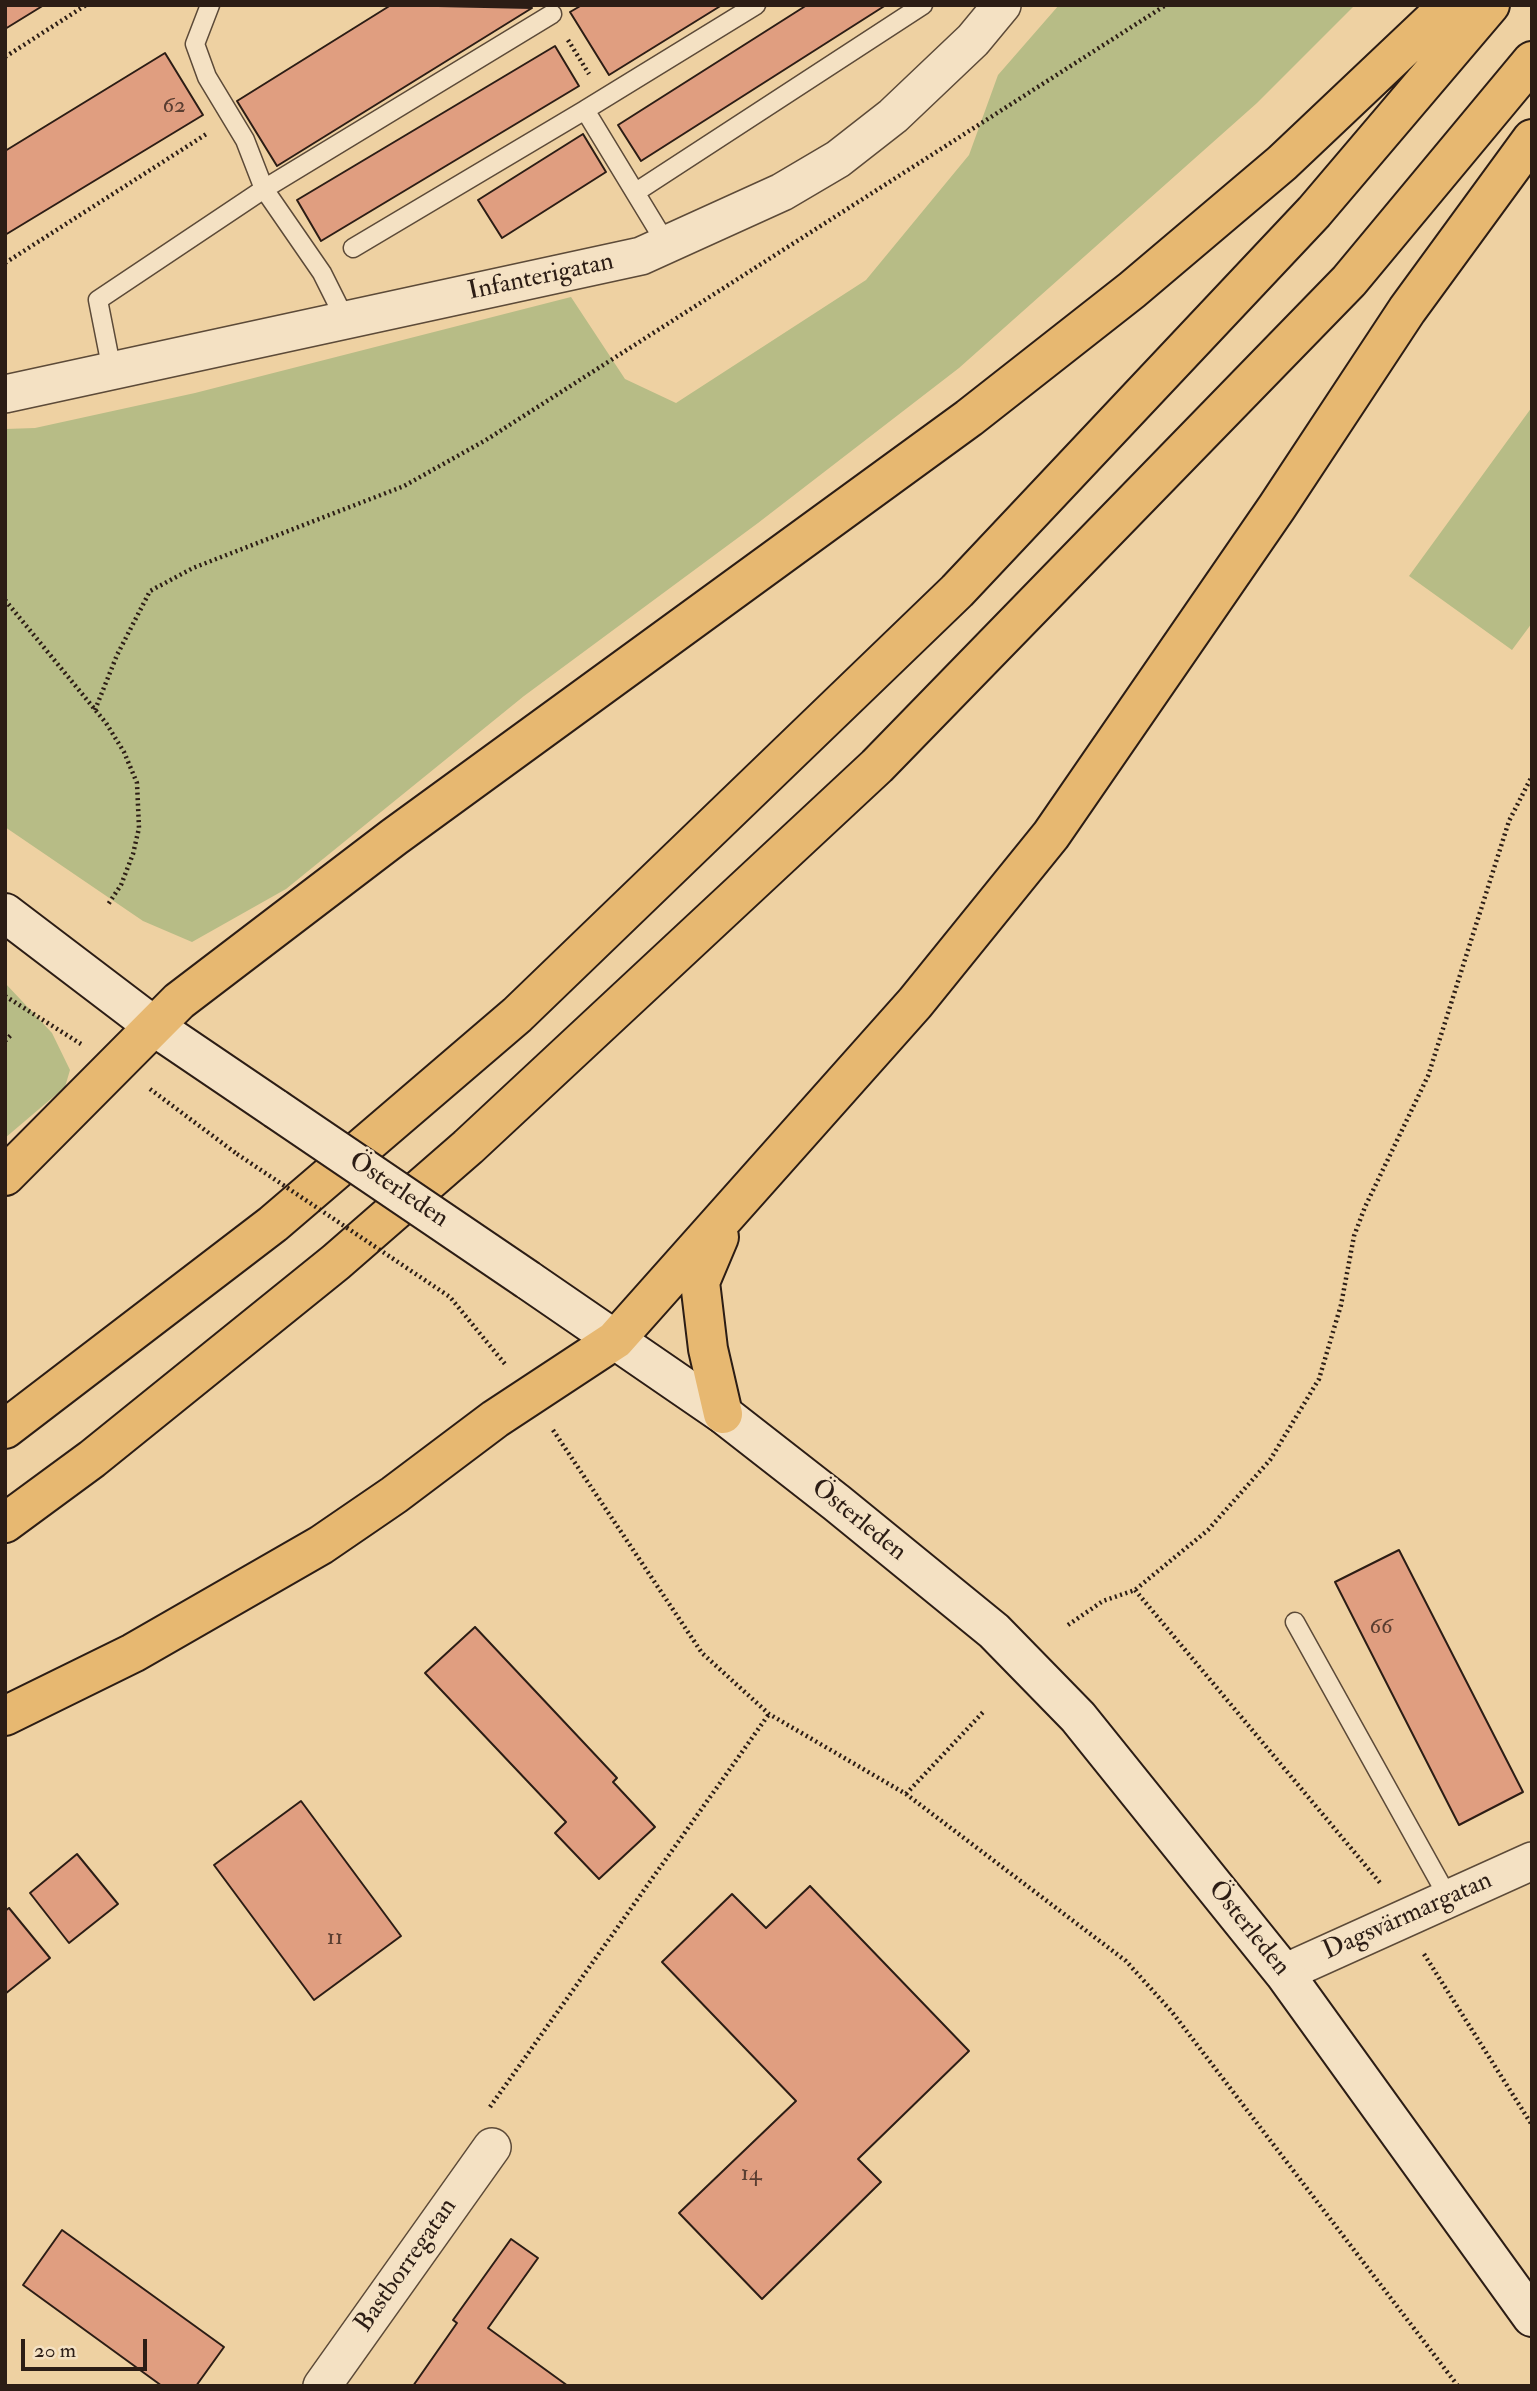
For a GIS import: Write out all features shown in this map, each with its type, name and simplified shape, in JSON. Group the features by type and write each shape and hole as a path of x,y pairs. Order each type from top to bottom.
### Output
{"highway":[{"path":"5,1176 179,1001 394,837 958,426 1132,290 1282,163 1449,5"},
{"path":"5,1429 273,1224 517,1015 957,591 1314,212 1490,5"},
{"path":"5,1523 92,1459 448,1165 877,766 1349,281 1532,61"},
{"path":"5,1716 133,1653 251,1588 394,1495 530,1396 615,1339 915,1003 1051,835 1277,507 1408,310 1532,139"},
{"path":"723,1413 708,1349 699,1282 730,1213"}],"main road":[{"name":"Österleden","path":"5,913 155,1027 723,1413 994,1631 1078,1717 1284,1973 1532,2317"}],"street":[{"name":"Infanterigatan","path":"5,394 641,256 782,192 838,159 893,116 973,40 1002,5"},
{"name":"Dagsvärmargatan","path":"1284,1973 1532,1861"},
{"name":"Bastborregatan","path":"322,2386 492,2147"}],"lane":[{"path":"210,5 195,44 207,77 245,140 264,188 322,273 346,321"},
{"path":"353,248 756,5"},
{"path":"636,192 923,5"},
{"path":"112,371 98,300 264,188 552,14"},
{"path":"585,110 667,245"},
{"path":"1295,1622 1450,1899"}],"path":[{"path":"5,57 86,5"},
{"path":"95,710 117,655 150,591 193,568 404,485 486,440 1166,5"},
{"path":"552,14 604,99"},
{"path":"5,263 232,118"},
{"path":"5,600 95,710 124,752 136,783 139,828 133,854 121,885 107,906"},
{"path":"1068,1625 1102,1601 1135,1590 1172,1562 1241,1496 1270,1460 1319,1379 1341,1305 1358,1226 1428,1076 1509,821 1532,776"},
{"path":"5,996 141,1081 190,1122 450,1297 530,1396 702,1653 769,1714 906,1794 1126,1961 1172,2012 1458,2386"},
{"path":"5,1041 12,1034"},
{"path":"1135,1590 1374,1874 1532,2125"},
{"path":"906,1794 985,1710"},
{"path":"492,2147 471,2133 769,1714"}],"green space":[{"path":"1059,5 1355,5 1257,103 959,368 758,523 524,696 286,889 192,942 143,921 5,827 5,429 35,428 195,393 571,297 625,379 676,403 866,280 969,155 998,75"},
{"path":"1532,407 1532,623 1512,650 1409,576"},
{"path":"5,983 52,1033 70,1070 65,1087 5,1138"}],"building":[{"path":"5,5 44,5 5,29"},
{"path":"391,5 532,8 277,166 237,101"},
{"path":"582,5 722,5 609,75 570,12"},
{"path":"807,5 886,5 641,161 618,125"},
{"path":"555,46 579,86 321,241 297,200"},
{"path":"165,53 203,115 5,235 5,151"},
{"path":"583,134 606,172 502,238 478,200"},
{"path":"1399,1550 1523,1792 1459,1825 1335,1582"},
{"path":"475,1627 617,1778 613,1782 655,1827 599,1879 555,1833 566,1822 425,1673"},
{"path":"301,1801 401,1936 314,2000 214,1865"},
{"path":"77,1854 118,1904 69,1943 30,1893"},
{"path":"810,1886 969,2051 858,2159 881,2182 762,2299 679,2213 796,2101 662,1962 732,1894 766,1928"},
{"path":"9,1908 50,1958 5,1994 5,1911"},
{"path":"62,2230 224,2347 196,2386 162,2386 23,2285"},
{"path":"511,2239 538,2258 488,2328 568,2386 413,2386 457,2323 453,2320"}]}
